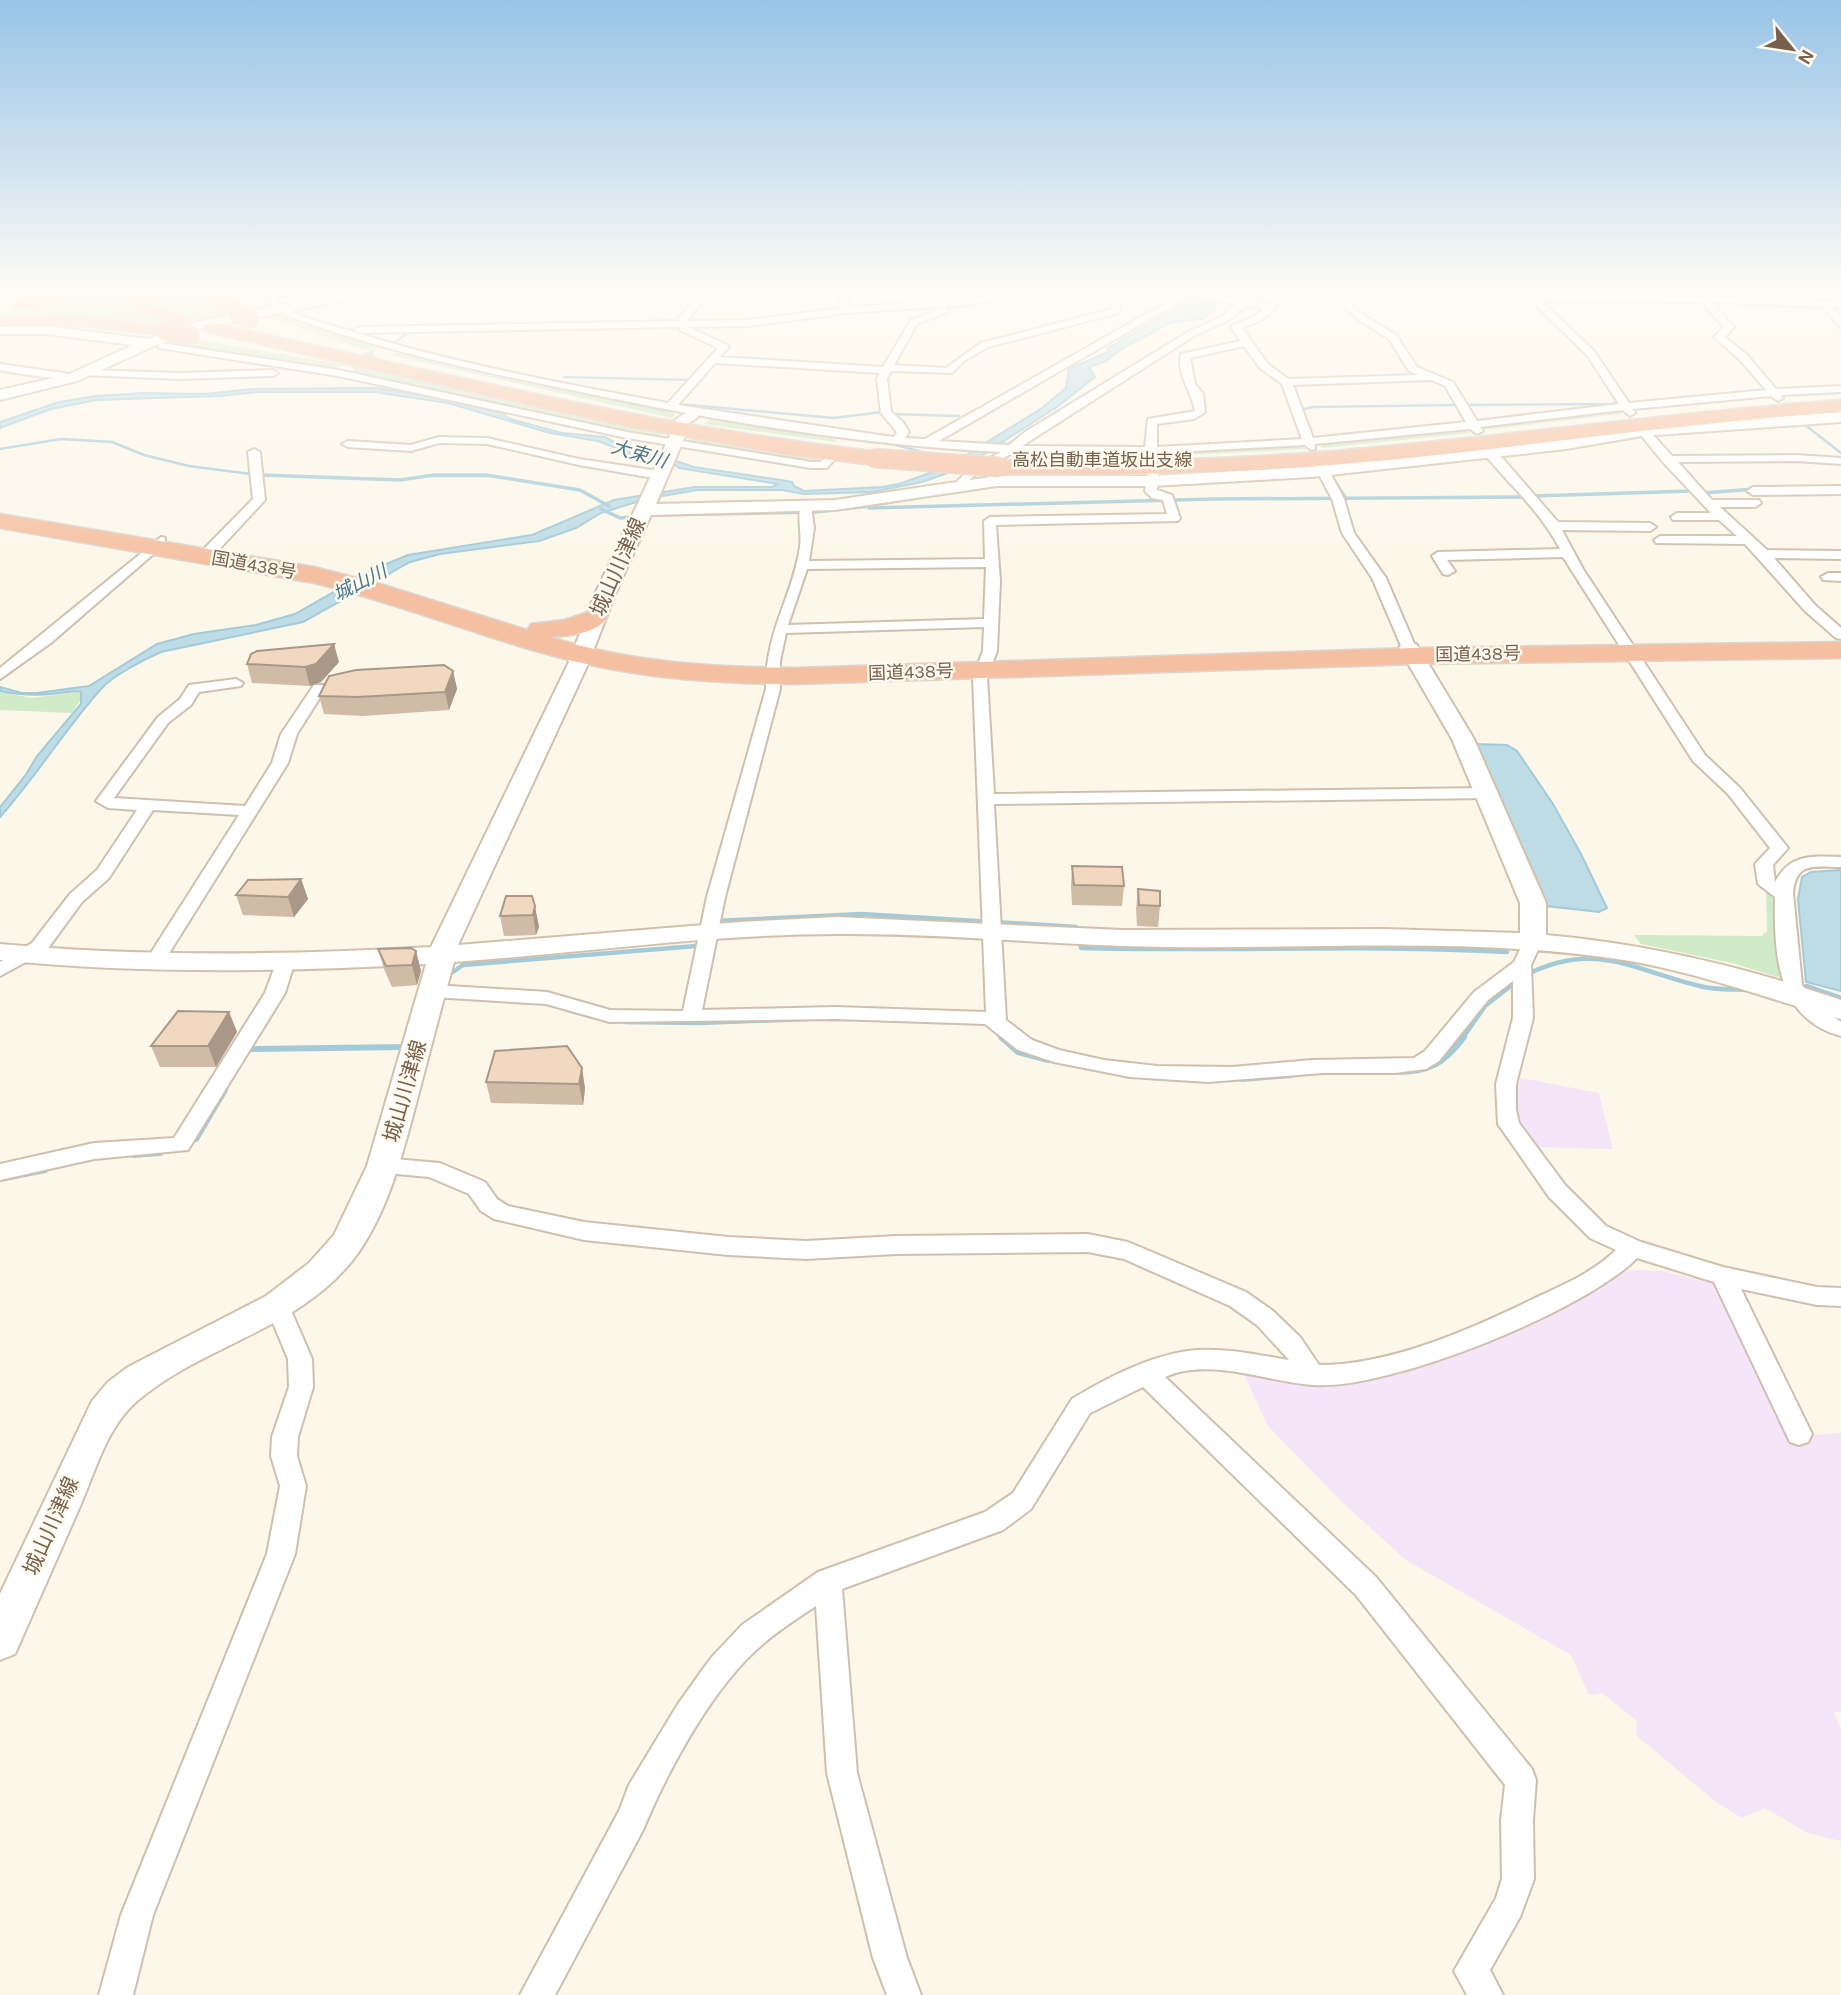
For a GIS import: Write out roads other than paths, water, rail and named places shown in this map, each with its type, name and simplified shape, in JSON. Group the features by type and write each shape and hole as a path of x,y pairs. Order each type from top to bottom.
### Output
{"highway":[{"name":"高松自動車道坂出支線","path":"437,380 767,439 885,450"},
{"path":"443,380 452,382"},
{"path":"444,380 452,382"},
{"name":"高松自動車道坂出支線","path":"452,382 664,428 753,443 1174,467 1417,450 1684,419 1841,406"},
{"name":"高松自動車道坂出支線","path":"1005,457 1171,461 1309,453 1675,413 1841,401"},
{"name":"国道438号","path":"0,513 453,601 540,630 587,639"},
{"name":"国道438号","path":"0,521 157,544"},
{"name":"国道438号","path":"363,582 587,639 704,675 1412,652 1841,642"},
{"name":"国道438号","path":"1629,648 1841,650"}],"street":[{"path":"0,395 57,380"},
{"path":"426,380 679,432 811,465 823,466 829,459"},
{"path":"543,380 670,408"},
{"path":"670,408 696,380"},
{"path":"882,380 886,413 899,424 903,432 885,450"},
{"path":"928,444 1038,380"},
{"path":"960,485 972,472 1005,457 1029,434 1116,380"},
{"path":"1153,454 1150,441 1152,421 1194,416 1200,412 1198,394 1190,380"},
{"path":"1280,380 1354,380"},
{"path":"1437,380 1449,384 1475,428"},
{"path":"1609,380 1628,410"},
{"path":"1763,380 1776,396"},
{"path":"1286,382 1310,444"},
{"path":"679,432 844,440 885,450 928,444 1005,457 1153,454 1310,444 1841,389"},
{"path":"670,408 679,432"},
{"path":"348,444 411,448 439,440 487,441 579,463 653,490 805,510 960,485 1383,466 1487,448 1566,444 1641,429 1797,416 1841,417"},
{"path":"1641,429 1709,504 1764,554 1810,608 1841,635"},
{"name":"城山川津線","path":"0,1640 82,1458 105,1412 121,1393 181,1355 278,1306 321,1272 346,1244 370,1199 383,1166 440,991 447,937 587,639 679,432"},
{"path":"1487,448 1554,526 1567,554 1699,758 1734,791 1779,848 1764,864 1767,884 1783,894"},
{"path":"209,553 259,500 254,452"},
{"path":"1734,458 1751,474"},
{"path":"1666,459 1841,461"},
{"path":"1322,467 1339,500 1348,533 1379,578 1412,652 1463,739 1481,794 1533,903 1535,918 1525,965 1523,1018 1506,1084 1509,1125 1557,1191 1598,1231 1633,1248 1723,1276 1816,1296 1841,1297"},
{"path":"996,1021 980,677 990,655 993,563 990,521 1174,517 1168,500 1153,494 1153,476"},
{"path":"1709,504 1841,491"},
{"path":"691,1017 707,933 773,689 773,671 781,629 802,565 806,544 805,510"},
{"path":"1677,517 1723,516"},
{"path":"1554,526 1650,527"},
{"path":"1660,540 1749,540"},
{"path":"0,674 47,639 157,544"},
{"path":"1448,571 1438,556 1567,554"},
{"path":"1764,554 1841,555"},
{"path":"1500,555 1512,569"},
{"path":"802,565 993,563"},
{"path":"781,629 991,623"},
{"path":"236,683 194,688 186,702 163,720 104,801 250,811"},
{"path":"156,959 280,763 289,734 319,688"},
{"path":"987,799 1481,794"},
{"path":"0,970 13,953 39,947 76,898 103,874 148,806"},
{"path":"1841,862 1814,862 1792,869 1786,876 1783,894 1792,985 1796,995 1811,1013 1841,1030"},
{"path":"13,953 286,961 443,954 707,933 860,925 991,924 1167,939 1368,935 1525,965"},
{"path":"440,991 547,998 610,1016 861,1014 979,1017 996,1021 1013,1038 1033,1049 1130,1070 1230,1074 1320,1066 1419,1064 1432,1056 1481,996 1525,965 1598,948 1796,995 1841,1010"},
{"path":"0,1172 18,1170 94,1150 180,1145 275,993 286,961"},
{"path":"383,1166 432,1169 477,1188 489,1205 502,1213 584,1231 728,1246 806,1250 896,1245 1088,1243 1128,1251 1238,1299 1265,1318 1291,1344 1312,1375"},
{"path":"537,1995 632,1819 640,1796 688,1714 721,1668 752,1635 828,1581 994,1521 1022,1501 1081,1406 1167,1365 1198,1360 1248,1363 1312,1375 1339,1375 1390,1364 1481,1335 1571,1292 1616,1265 1633,1248"},
{"path":"1723,1276 1799,1434"},
{"path":"116,1995 137,1915 281,1554 293,1486 284,1456 285,1437 301,1387 300,1359 278,1306"},
{"path":"1147,1375 1366,1586 1521,1780 1517,1820 1518,1879 1509,1906 1471,1971 1486,1995"},
{"path":"828,1581 842,1773 890,1958 904,1995"}],"water":[{"path":"1067,380 1091,380 1057,407 962,468 922,482 872,492 804,494 782,490 697,490 646,499 601,513 576,528 539,541 440,554 410,562 303,622 161,652 121,673 101,689 0,817 0,807 37,756 81,704 81,692 29,695 0,691 0,687 22,693 37,693 89,686 157,644 194,634 256,625 295,614 374,569 408,555 532,535 614,500 695,487 772,487 778,484 679,468 673,463 631,454 598,441 550,433 448,403 374,392 258,392 220,396 96,400 51,409 0,428 0,422 59,402 96,396 143,393 204,394 253,389 375,388 504,413 507,418 562,433 605,437 628,449 694,467 792,482 804,491 882,487 899,484 947,467 1042,408 1066,388"},
{"path":"1474,744 1507,745 1517,751 1553,804 1607,908 1599,912 1546,906"},
{"path":"1841,870 1841,991 1806,982 1798,899 1802,877 1811,872"}],"waterway":[{"path":"552,386 664,410"},
{"path":"1466,405 1613,404 1617,400 1613,395"},
{"path":"679,404 834,418 882,412"},
{"path":"1302,415 1302,410 1312,407 1457,405"},
{"path":"890,414 959,416"},
{"path":"709,418 837,437"},
{"path":"1804,424 1841,453"},
{"path":"1699,432 1745,429"},
{"path":"0,449 61,439 112,442 144,455 189,466 251,474"},
{"path":"860,440 889,443 922,452"},
{"path":"277,476 262,475 400,480 434,475 486,475 580,490 609,506"},
{"path":"430,476 490,476"},
{"path":"1334,480 1345,498"},
{"path":"1703,493 1755,489"},
{"path":"1533,496 1692,491"},
{"path":"880,504 925,496"},
{"path":"1345,498 1525,497"},
{"path":"869,508 1345,498"},
{"path":"655,515 815,512 870,506"},
{"path":"601,509 620,518 631,517"},
{"path":"716,921 861,914 1076,927"},
{"path":"1080,944 1081,948 1507,952"},
{"path":"449,978 450,974 463,965 696,946"},
{"path":"1526,975 1551,965 1596,959 1637,967 1704,987 1748,990"},
{"path":"1462,1039 1485,1006 1518,980"},
{"path":"1806,986 1841,998"},
{"path":"568,1010 609,1021"},
{"path":"626,1022 699,1023 808,1019"},
{"path":"829,1019 850,1019"},
{"path":"994,1030 1001,1037"},
{"path":"1001,1037 1018,1052 1048,1060"},
{"path":"1396,1072 1435,1065 1450,1054 1464,1037"},
{"path":"247,1052 249,1049 406,1047"},
{"path":"1242,1079 1291,1075"},
{"path":"196,1139 225,1090"},
{"path":"133,1155 160,1153"},
{"path":"0,1179 45,1170"}],"water label":[{"name":"大束川","path":"639,454"},
{"name":"城山川","path":"360,583"}]}
